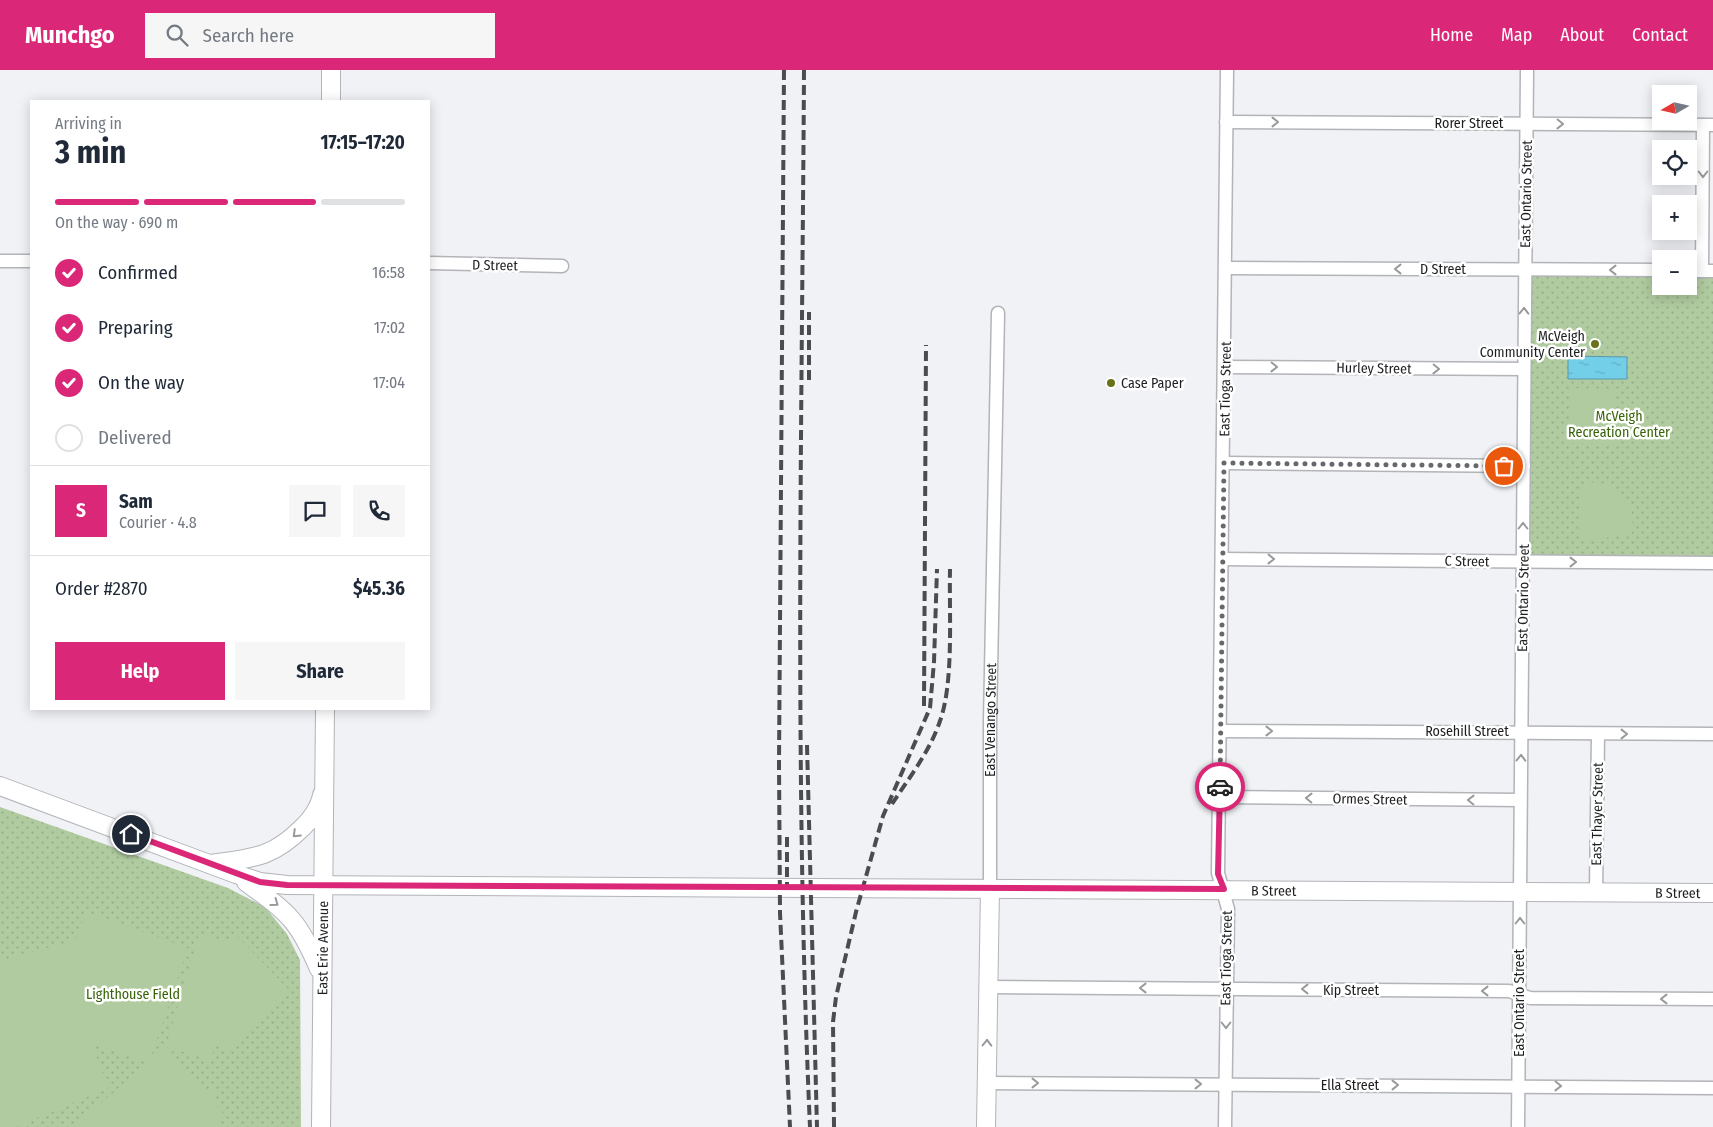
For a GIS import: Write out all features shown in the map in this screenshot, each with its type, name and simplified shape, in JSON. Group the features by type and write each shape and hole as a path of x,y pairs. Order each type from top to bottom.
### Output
{"main road":[{"path":"331,70 331,100"},
{"name":"East Erie Avenue","path":"321,1127 325,710"},
{"path":"209,864 258,857 286,844 309,821 321,800 325,777"},
{"path":"0,786 236,874 282,908 296,922 306,937 320,970 322,988"},
{"name":"B Street","path":"236,874 260,882 287,885 324,883 1713,893"},
{"name":"East Venango Street","path":"986,1127 990,889"}],"street":[{"name":"East Tioga Street","path":"1225,1127 1228,909 1224,889 1218,874 1227,70"},
{"name":"East Ontario Street","path":"1518,1127 1528,70"},
{"name":"Rorer Street","path":"1226,122 1708,125"},
{"path":"1708,125 1708,271"},
{"path":"0,261 30,261"},
{"name":"D Street","path":"430,263 562,266"},
{"name":"D Street","path":"1226,268 1652,270"},
{"name":"East Venango Street","path":"990,889 990,722 998,312"},
{"name":"Hurley Street","path":"1225,367 1524,369"},
{"path":"1224,463 1524,466"},
{"name":"C Street","path":"1222,559 1713,563"},
{"name":"Rosehill Street","path":"1220,731 1521,731 1598,734 1713,734"},
{"name":"East Thayer Street","path":"1596,893 1598,734"},
{"name":"Ormes Street","path":"1220,797 1520,800"},
{"name":"Kip Street","path":"988,987 1509,991 1530,998 1713,1000"},
{"name":"Ella Street","path":"987,1083 1713,1088"}],"green space":[{"name":"McVeigh Recreation Center","path":"1525,269 1652,270 1652,295 1697,295 1697,271 1713,271 1713,563 1523,562"},
{"path":"1571,388 1615,389 1615,444 1570,443"},
{"path":"1595,482 1613,488 1626,499 1632,516 1631,535 1583,540 1578,534 1580,485"},
{"name":"Lighthouse Field","path":"0,807 228,888 265,907 287,934 300,960 301,1127 0,1127"},
{"path":"86,912 188,948 150,1060 166,1046 199,934 225,942 234,933 290,991 227,1052 216,1041 211,1060 167,1047 204,1090 213,1089 216,1105 225,1115 220,1120 221,1127 73,1127 148,1063 91,1043 109,1088 15,1127 0,1127 0,961 76,940"}],"water":[{"path":"1568,356 1627,357 1627,379 1568,379"}],"railway":[{"path":"784,70 779,763 780,913 790,1127"},
{"path":"804,70 800,598 802,863 810,1127"},
{"path":"809,312 809,380"},
{"path":"924,706 926,345"},
{"path":"834,1127 833,1022 836,997 856,912 883,816 930,708 934,662 937,569"},
{"path":"892,804 931,743 944,705 949,667 950,569"},
{"path":"807,745 817,1127"},
{"path":"787,837 787,887"}],"way so far":[{"path":"1220,787 1224,463 1504,466"}],"place":[{"name":"McVeigh Community Center","path":"1595,344"},
{"name":"Case Paper","path":"1111,383"}],"route":[{"path":"131,834 260,882 287,885 320,883 951,889 1224,889 1218,874 1220,787"}]}
